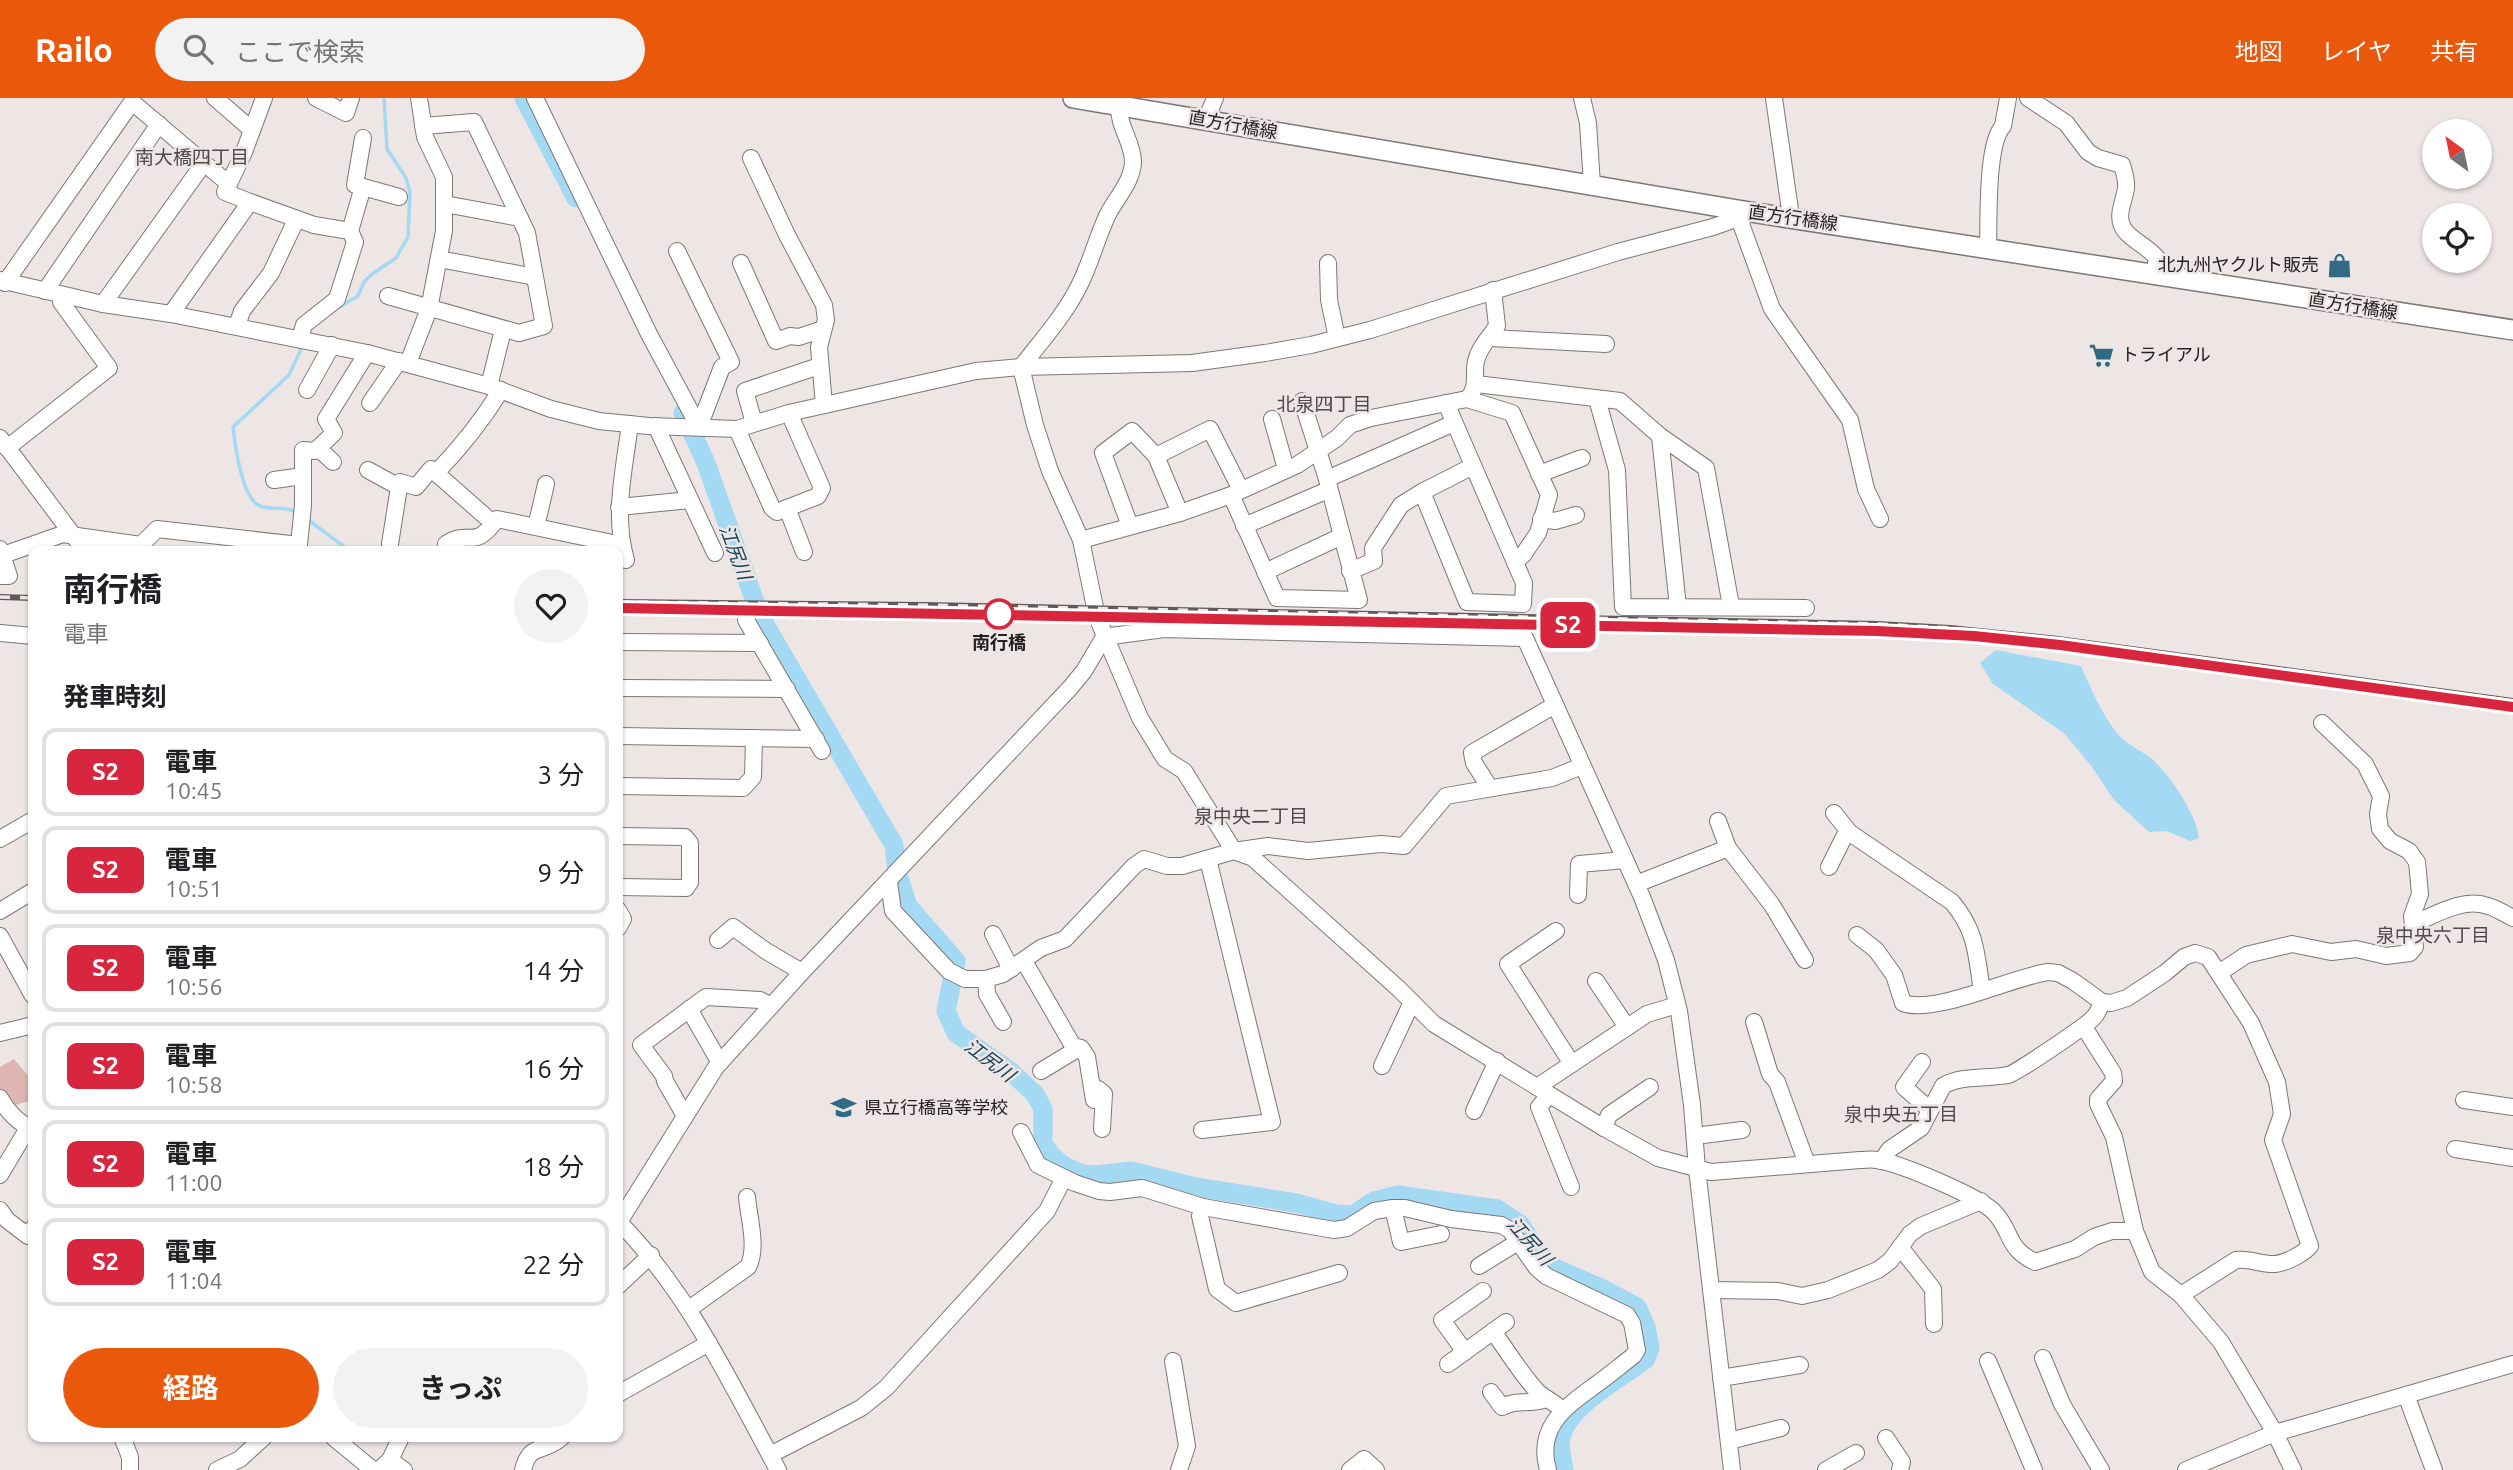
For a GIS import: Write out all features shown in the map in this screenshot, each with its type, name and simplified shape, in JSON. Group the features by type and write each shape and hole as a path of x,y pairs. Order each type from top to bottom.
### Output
{"main road":[{"name":"直方行橋線","path":"1081,99 1744,211 2513,330"}],"street":[{"path":"215,98 252,130"},
{"path":"264,98 225,192 314,226 350,231"},
{"path":"316,98 346,113 351,98"},
{"path":"370,403 404,362 429,309 444,231 444,177 425,137 419,98"},
{"path":"536,98 649,334 699,427"},
{"path":"1206,120 1214,98"},
{"path":"1583,98 1588,123 1592,184"},
{"path":"1774,98 1791,217"},
{"path":"1988,249 1991,171 1996,141 2000,129 2004,126 2008,98"},
{"path":"2028,98 2066,123 2088,152 2122,165 2126,187 2120,222 2125,230 2148,247 2157,258 2154,274"},
{"path":"229,184 132,102 2,281 103,304 171,314 368,353 495,388 551,409 599,421 737,429 789,413 976,371 1021,367 1192,363 1265,354 1338,338 1618,252 1713,227 1730,221 1744,211"},
{"path":"1021,367 1063,314 1081,283 1107,215 1129,180 1133,163 1132,149 1119,119 1119,105"},
{"path":"388,296 503,330 519,333 544,326 527,233 474,122 423,126"},
{"path":"53,293 159,124"},
{"path":"363,138 355,185 399,197"},
{"path":"751,158 824,305 826,320 819,347 819,366 824,405"},
{"path":"103,304 204,163"},
{"path":"300,338 304,325 337,299 355,242 350,231 363,187"},
{"path":"171,314 250,202"},
{"path":"445,204 520,218"},
{"path":"1744,211 1741,224 1772,309 1850,420 1866,489 1880,519"},
{"path":"237,327 242,311 271,273 296,220"},
{"path":"677,251 731,362 722,367 699,427"},
{"path":"439,259 535,277"},
{"path":"1328,263 1329,300 1338,338"},
{"path":"741,264 776,341 823,329"},
{"path":"1467,399 1473,394 1476,384 1476,361 1480,349 1497,326 1493,290"},
{"path":"53,293 109,368 4,443 81,546"},
{"path":"436,473 479,425 495,388 503,330"},
{"path":"1490,338 1606,344"},
{"path":"307,390 332,345"},
{"path":"308,444 334,433 326,419 368,353"},
{"path":"754,424 746,391 819,366"},
{"path":"1021,367 1035,425 1051,471 1081,540 1097,617 1104,637 1140,718 1165,759 1184,771 1234,851 1253,858 1434,1024 1658,1158 1711,1172 1860,1160 1897,1165 1981,1202 1996,1214 2013,1247 2035,1262 2112,1231 2134,1231"},
{"path":"1476,384 1620,401 1660,436 1706,468 1731,606"},
{"path":"1081,540 1180,513 1236,493 1317,451 1337,438 1350,425 1371,418 1467,399 1512,413 1549,495 1538,533 1515,562"},
{"path":"1597,399 1617,470 1623,607 1806,607"},
{"path":"1156,456 1210,429 1236,493 1244,526 1276,598 1359,600 1303,401"},
{"path":"1422,492 1467,602 1523,604 1524,583 1446,403"},
{"path":"737,429 772,508 777,512 818,496 822,488 789,413"},
{"path":"1272,419 1286,469"},
{"path":"1244,526 1454,423"},
{"path":"623,552 619,507 630,424"},
{"path":"656,426 715,554"},
{"path":"1130,527 1102,453 1132,431 1156,456 1180,513"},
{"path":"1660,436 1678,607"},
{"path":"308,444 332,462"},
{"path":"304,546 303,476 308,444"},
{"path":"1539,474 1583,458"},
{"path":"1350,571 1374,561 1373,548 1401,505 1473,466"},
{"path":"390,544 400,482 416,487 431,469 486,517"},
{"path":"368,470 399,487"},
{"path":"274,480 303,476"},
{"path":"536,527 546,484"},
{"path":"619,507 690,500"},
{"path":"788,508 804,552"},
{"path":"1541,519 1555,522 1576,515"},
{"path":"445,546 455,538 477,539 487,533 497,519 536,527 592,545"},
{"path":"0,576 9,576 1,552 63,534 141,545 158,529 262,546"},
{"path":"1265,572 1342,536"},
{"path":"623,736 754,738 819,745 746,620"},
{"path":"1104,637 1164,629 1525,638 1636,884 1666,960 1677,1005 1695,1136 1732,1470"},
{"path":"0,633 26,635"},
{"path":"0,643 26,635"},
{"path":"623,1213 720,1063 802,972 1070,688 1084,671 1104,637"},
{"path":"623,642 760,643"},
{"path":"623,688 786,690"},
{"path":"1490,788 1472,753 1555,705"},
{"path":"2219,973 2246,955 2292,944 2331,952 2356,949 2386,956 2410,953 2415,947 2413,909 2420,894 2417,862 2409,851 2390,841 2380,829 2378,814 2381,796 2365,764 2322,723"},
{"path":"623,786 743,788 753,776 754,738"},
{"path":"888,882 893,911 949,971 965,979 986,979 1018,965 1041,948 1065,939 1140,861 1152,860 1167,866 1182,866 1234,851 1268,846 1308,851 1381,844 1404,846 1446,796 1552,778 1582,766"},
{"path":"1834,813 1850,834 1952,902 1973,933 1982,990"},
{"path":"1718,821 1728,848 1772,905 1805,960"},
{"path":"0,839 28,823"},
{"path":"1829,867 1844,837 1850,834"},
{"path":"623,836 685,837 690,843 690,882 687,888 623,886"},
{"path":"1636,884 1728,848"},
{"path":"1202,1130 1272,1122 1208,859"},
{"path":"1578,895 1579,864 1625,860"},
{"path":"0,911 28,894"},
{"path":"2413,924 2460,905 2474,904 2488,905 2513,918"},
{"path":"718,940 733,928 802,972"},
{"path":"1556,932 1508,964 1572,1064"},
{"path":"993,934 1018,965 1073,1046 1079,1048 1087,1057 1093,1093 1104,1094 1102,1129"},
{"path":"1857,935 1882,958 1896,979 1900,999 1906,1005 1932,1003 2048,972 2073,981 2102,1002 2111,1003 2127,998 2184,957 2195,953 2208,957 2251,1023 2277,1082 2282,1114 2273,1140 2310,1246 2301,1254 2278,1264 2236,1260 2181,1295"},
{"path":"0,936 26,967"},
{"path":"986,979 987,994 1003,1022"},
{"path":"1596,981 1627,1027"},
{"path":"685,1116 664,1076 641,1045 706,997 761,1000 771,1006"},
{"path":"1382,1066 1412,1002"},
{"path":"1881,1161 1890,1149 1921,1128 1939,1089 1947,1083 2016,1073 2084,1027 2094,1018 2102,1002"},
{"path":"1571,1188 1539,1107 1543,1091 1572,1064 1647,1014 1677,1005"},
{"path":"690,1009 720,1063"},
{"path":"1754,1022 1770,1074 1777,1082 1807,1164"},
{"path":"0,1033 28,1026"},
{"path":"2084,1027 2113,1073 2114,1081 2098,1099 2098,1104 2114,1138 2134,1231 2152,1272 2181,1295 2221,1342 2275,1433 2293,1470"},
{"path":"1041,1071 1079,1048"},
{"path":"1474,1111 1497,1061"},
{"path":"1922,1062 1904,1087 1930,1110"},
{"path":"1604,1128 1609,1115 1650,1087"},
{"path":"0,1098 6,1109 28,1126"},
{"path":"2464,1100 2513,1107"},
{"path":"1695,1136 1742,1130"},
{"path":"1021,1132 1038,1165 1099,1191 1142,1188 1203,1207 1334,1230 1347,1228 1374,1211 1393,1208 1501,1225 1510,1230 1536,1267 1546,1276 1622,1312 1632,1323 1637,1343 1633,1356 1562,1410 1549,1432 1546,1456 1548,1470"},
{"path":"0,1175 28,1133"},
{"path":"2455,1149 2513,1158"},
{"path":"623,1226 650,1255 689,1310 774,1463 861,1408 886,1388 1047,1211 1064,1178"},
{"path":"689,1310 748,1268 753,1251 747,1197"},
{"path":"1711,1290 1778,1292 1802,1296 1814,1294 1878,1269 1890,1261 1910,1234 1921,1226 1981,1202"},
{"path":"1203,1207 1200,1216 1217,1289 1236,1303 1339,1273"},
{"path":"1393,1208 1401,1242 1441,1234"},
{"path":"0,1210 7,1220 28,1236"},
{"path":"1479,1266 1518,1242"},
{"path":"1900,1247 1933,1289 1934,1324"},
{"path":"623,1281 650,1255"},
{"path":"1465,1352 1442,1320 1483,1291"},
{"path":"1448,1364 1500,1327 1536,1391 1562,1410"},
{"path":"623,1391 709,1343"},
{"path":"2043,1358 2062,1404 2101,1470"},
{"path":"1173,1361 1187,1446 1179,1470"},
{"path":"1988,1361 2034,1470"},
{"path":"2186,1470 2275,1433 2513,1364"},
{"path":"1721,1378 1800,1365"},
{"path":"1491,1392 1502,1407 1515,1401 1532,1404 1546,1399"},
{"path":"2406,1395 2434,1470"},
{"path":"1728,1441 1781,1428"},
{"path":"1885,1438 1902,1462 1900,1470"},
{"path":"124,1442 130,1457 130,1470"},
{"path":"217,1470 243,1464 260,1442"},
{"path":"338,1442 373,1470"},
{"path":"398,1442 384,1465 404,1470"},
{"path":"523,1470 526,1456 534,1450 557,1442"},
{"path":"1825,1470 1856,1453"},
{"path":"1350,1470 1364,1459 1376,1470"}],"shaded area":[{"path":"14,1059 28,1076 28,1101 11,1106 0,1091 0,1067"}],"water":[{"path":"1996,650 2081,666 2101,709 2117,733 2152,759 2174,785 2188,807 2199,838 2191,841 2166,831 2149,832 2114,800 2092,767 2064,733 1993,684 1980,663"}],"waterway":[{"path":"338,308 358,296 364,282 396,258 408,237 410,192 406,178 387,149 384,98"},
{"name":"江尻川","path":"524,98 576,198"},
{"path":"298,513 288,509 260,506 254,501 240,471 233,427 289,375 302,347"},
{"name":"江尻川","path":"683,413 706,463 760,616 894,845 897,872 908,906 956,961 946,1011 956,1033 1010,1071 1035,1094 1043,1109 1043,1144 1052,1156 1064,1166 1082,1174 1131,1171 1196,1187 1296,1203 1336,1214 1353,1215 1374,1201 1398,1195 1497,1209 1520,1224 1548,1265 1637,1307 1646,1327 1650,1347 1646,1359 1585,1403 1566,1425 1560,1441 1564,1470"},
{"path":"307,519 343,546"}],"railway":[{"path":"0,597 28,598"},
{"path":"623,602 924,605 1878,624 2058,639 2513,701"}],"train":[{"name":"S2","path":"623,608 1877,631 1974,636 2060,645 2513,707"}],"place":[{"name":"北九州ヤクルト販売","path":"2339,265"},
{"name":"トライアル","path":"2101,355"},
{"name":"南行橋","path":"999,614"},
{"name":"県立行橋高等学校","path":"844,1108"}],"district":[{"name":"南大橋四丁目","path":"192,157"},
{"name":"北泉四丁目","path":"1324,404"},
{"name":"泉中央二丁目","path":"1251,816"},
{"name":"泉中央六丁目","path":"2433,935"},
{"name":"泉中央五丁目","path":"1901,1114"}]}
